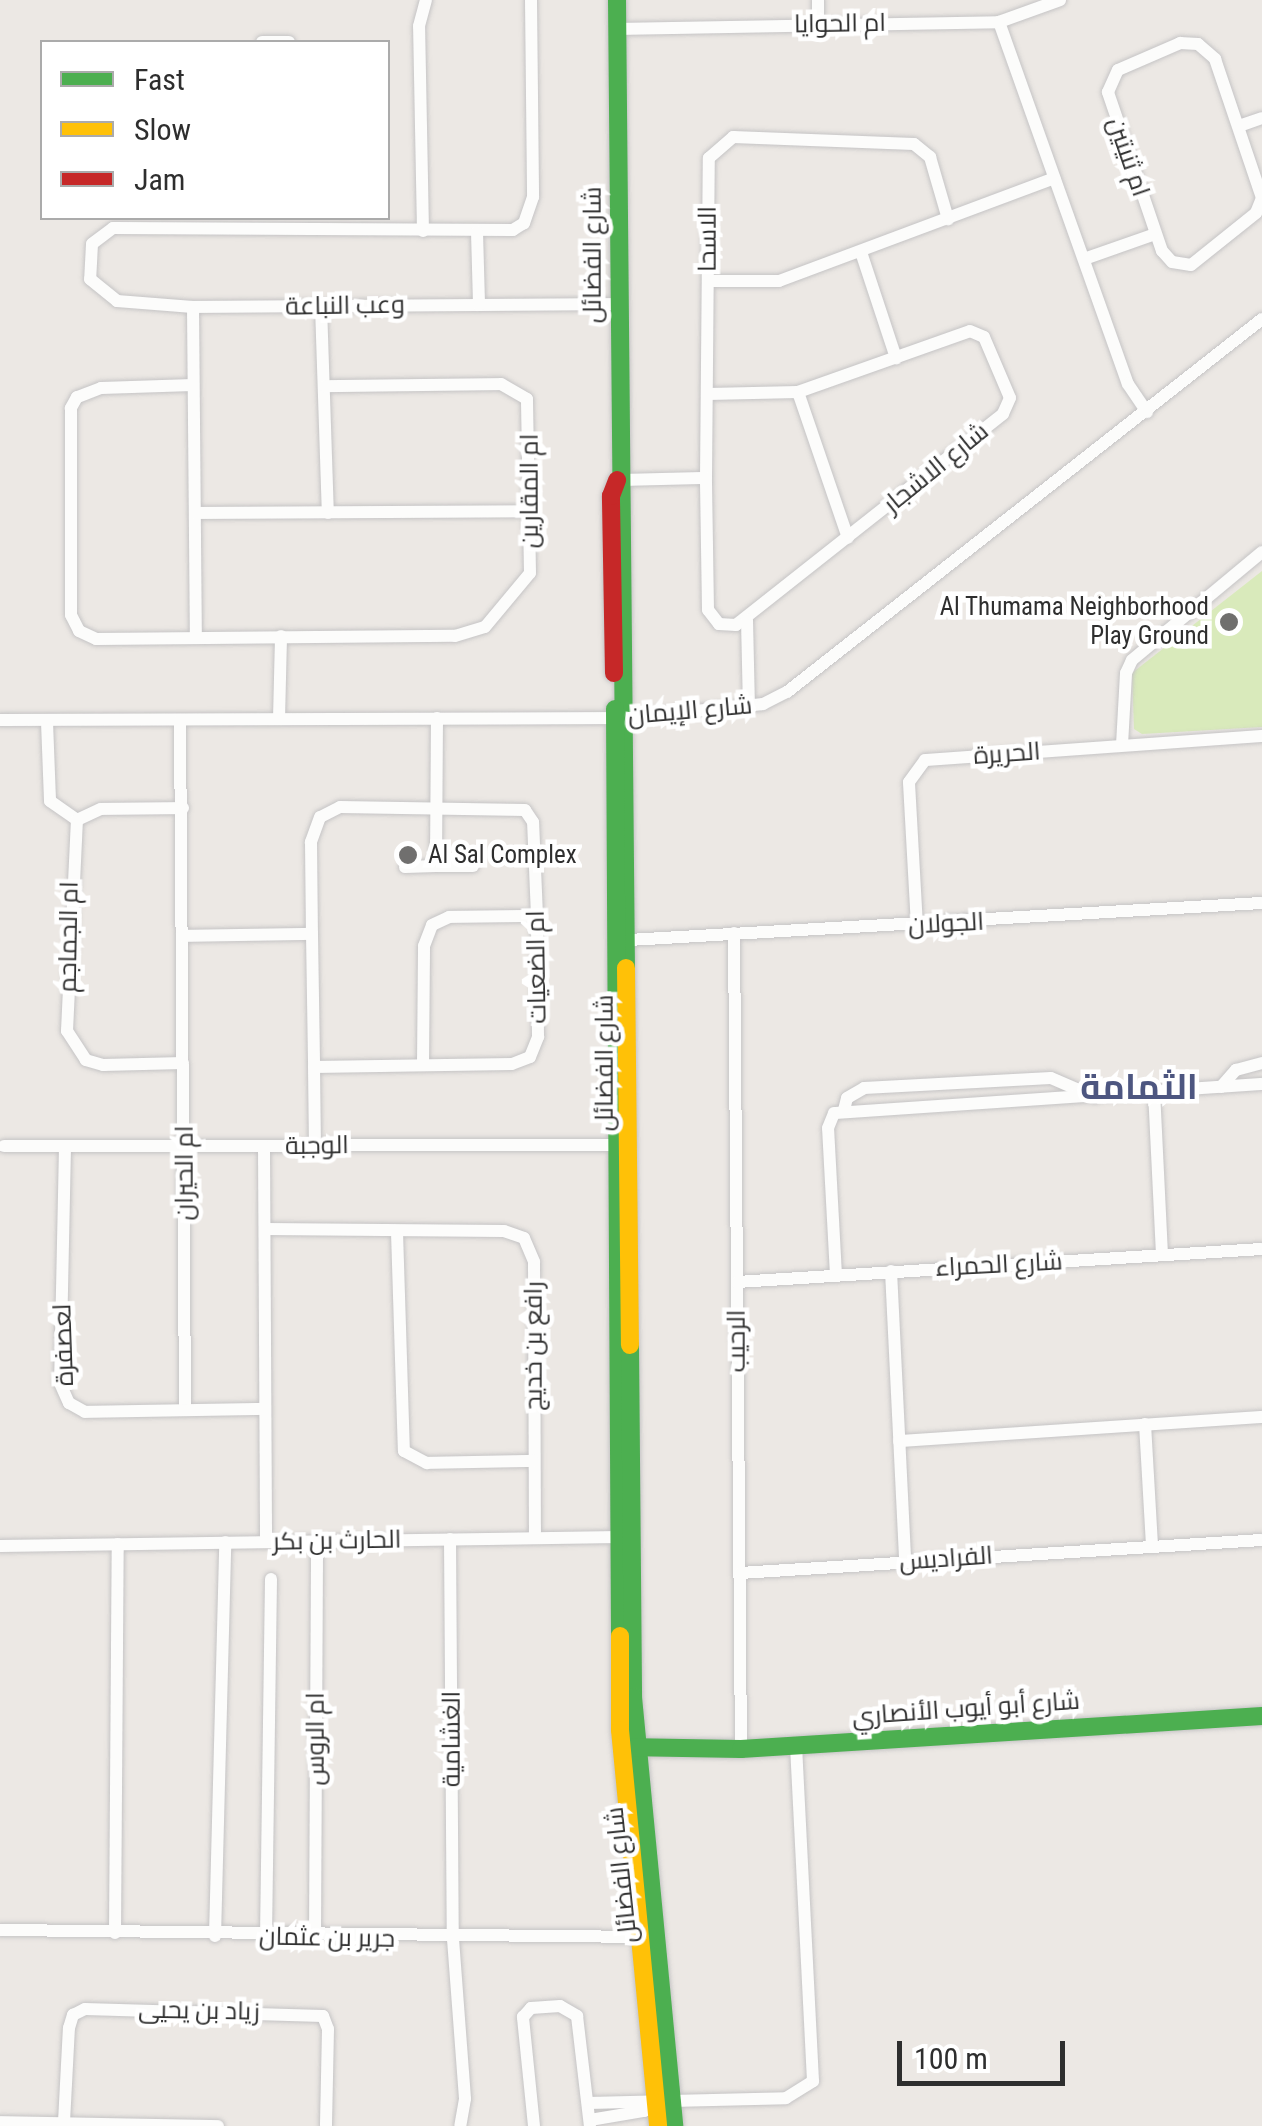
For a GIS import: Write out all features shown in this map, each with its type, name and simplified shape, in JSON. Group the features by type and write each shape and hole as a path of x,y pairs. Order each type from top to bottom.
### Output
{"street":[{"path":"423,231 419,26 426,0"},
{"path":"251,225 513,230 530,212 531,0"},
{"name":"شارع الفضائل","path":"617,0 617,480 623,496 621,786 628,793 629,940 624,1145 632,1588 628,1754 664,2103 674,2126"},
{"path":"818,0 818,24"},
{"name":"ام الحوايا","path":"616,29 1000,22 1060,0"},
{"path":"1000,22 1128,384 1146,412"},
{"name":"ام ثنيتين","path":"1180,44 1198,44 1214,59 1239,126 1261,191 1256,213 1191,265 1166,257 1110,105 1110,80 1130,63 1180,44"},
{"path":"1239,126 1262,118"},
{"name":"الاسحا","path":"747,620 727,626 712,620 706,478 709,158 733,137 914,144 930,157 948,218"},
{"path":"708,281 779,281 1054,178"},
{"name":"وعب النباعة","path":"251,225 113,228 92,244 88,270 106,297 193,307 619,304"},
{"path":"477,232 478,305"},
{"path":"1086,258 1155,234"},
{"path":"862,252 896,358"},
{"path":"321,306 328,513"},
{"path":"193,307 196,638"},
{"name":"شارع الإيمان","path":"0,720 621,718 749,707 787,692 1262,319"},
{"name":"شارع الاشجار","path":"708,394 798,392 979,332 1009,406 747,620"},
{"name":"ام المقارين","path":"193,385 101,388 77,397 71,408 71,615 79,632 96,639 475,632 530,574 530,410 522,392 500,384 325,386"},
{"path":"798,392 848,538"},
{"path":"628,1754 619,1537 624,1145 614,885 621,718 614,637 611,496 617,480 706,478"},
{"path":"195,512 529,511"},
{"path":"1122,745 1126,673 1132,660 1262,552"},
{"path":"747,620 749,707"},
{"path":"278,719 281,636"},
{"path":"436,866 437,718"},
{"name":"ام الحيران","path":"180,720 185,1410"},
{"path":"46,722 46,788 50,801 77,820 100,808 183,808"},
{"name":"الحريرة","path":"917,926 909,782 914,766 925,760 1262,736"},
{"name":"ام الضعيات","path":"314,1067 512,1064 530,1057 538,1037 538,916 531,815 513,806 436,804 340,807 320,817 311,842 315,1145"},
{"name":"ام الجماجم","path":"77,820 67,1012 74,1048 103,1064 183,1063"},
{"path":"405,868 473,866"},
{"path":"614,885 622,935 629,940"},
{"name":"الجولان","path":"629,940 1262,903"},
{"path":"423,1064 424,946 432,926 450,918 538,916"},
{"path":"182,936 312,934"},
{"name":"الرحيب","path":"734,934 741,1750"},
{"path":"1221,1087 1236,1070 1262,1062"},
{"path":"844,1110 847,1098 864,1088 1050,1078 1098,1098"},
{"path":"836,1275 828,1128 834,1113 1262,1084"},
{"path":"1154,1092 1162,1255"},
{"name":"الوجبة","path":"4,1146 624,1145"},
{"name":"لعصفرة","path":"65,1147 64,1395 85,1412 266,1409"},
{"path":"264,1147 266,1542"},
{"name":"رافع بن خديج","path":"265,1229 504,1230 532,1248 535,1538"},
{"path":"397,1232 404,1450 428,1463 533,1461"},
{"name":"شارع الحمراء","path":"737,1282 1262,1249"},
{"path":"891,1272 906,1562"},
{"path":"899,1441 1262,1417"},
{"path":"1145,1424 1152,1547"},
{"path":"619,1537 632,1588"},
{"name":"الحارث بن بكر","path":"0,1546 619,1537"},
{"name":"الغشامية","path":"450,1539 453,1939 466,2099 460,2126"},
{"name":"الفراديس","path":"740,1573 1262,1540"},
{"name":"ام الروس","path":"315,1937 318,1541"},
{"path":"215,1936 225,1542"},
{"path":"116,1933 118,1544"},
{"path":"266,1937 271,1579"},
{"name":"شارع أبو أيوب الأنصاري","path":"628,1754 1262,1716"},
{"path":"588,2103 638,2097 664,2103 786,2098 814,2081 796,1746"},
{"name":"جرير بن عثمان","path":"0,1930 266,1937 646,1937"},
{"path":"534,2126 522,2021 531,2008 565,2006 577,2016 590,2123 664,2103"},
{"name":"زياد بن يحيى","path":"64,2122 73,2014 123,2010 323,2016 328,2028 326,2126"},
{"path":"658,2126 664,2103"},
{"path":"0,2122 218,2126"}],"green space":[{"name":"Al Thumama Neighborhood Play Ground","path":"1262,571 1262,727 1142,734 1134,729 1132,673"}],"traffic: fast":[{"path":"617,0 626,968"},
{"path":"615,709 620,1636"},
{"path":"630,1345 633,1697 674,2126"},
{"path":"625,1747 741,1749 1262,1716"}],"traffic: slow":[{"path":"626,968 630,1345"},
{"path":"620,1636 620,1730 658,2126"}],"traffic: jam":[{"path":"614,673 611,496 617,480"}],"place":[{"name":"Al Thumama Neighborhood Play Ground","path":"1229,622"},
{"name":"Al Sal Complex","path":"408,855"}],"district":[{"name":"الثمامة","path":"1139,1088"}]}
